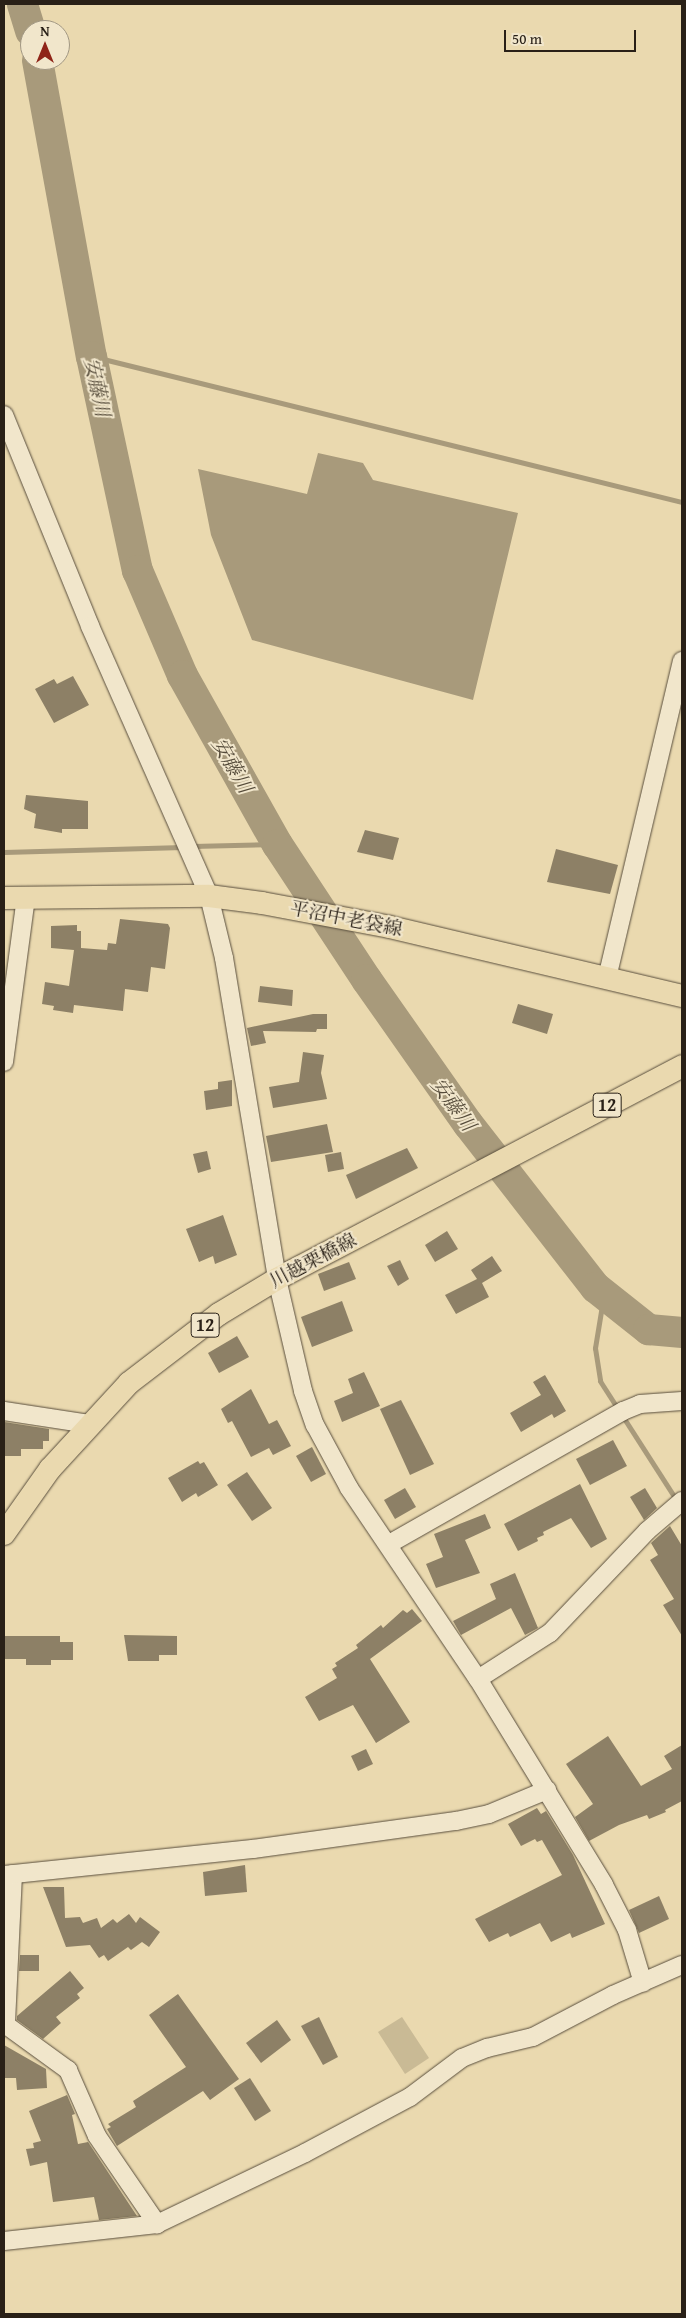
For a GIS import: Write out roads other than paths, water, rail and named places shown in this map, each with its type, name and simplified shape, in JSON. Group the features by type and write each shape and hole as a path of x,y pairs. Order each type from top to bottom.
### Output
{"main road":[{"name":"平沼中老袋線","path":"4,898 209,896 268,904 390,927 682,996"},
{"name":"川越栗橋線","path":"4,1534 50,1469 89,1424 128,1383 168,1351 277,1279 682,1066"}],"street":[{"path":"4,415 86,617 209,896 224,958 277,1279 302,1391 315,1425 349,1488 389,1544 478,1679 608,1893 627,1930 643,1984"},
{"path":"607,978 682,661"},
{"path":"4,1062 26,898"},
{"path":"389,1544 623,1411 640,1404 682,1401"},
{"path":"4,1411 89,1424"},
{"path":"478,1679 550,1633 647,1530 682,1501"},
{"path":"157,2224 97,2136 68,2070 5,2025 9,1875 253,1849 456,1821 489,1814 547,1790"},
{"path":"4,2241 157,2224 305,2153 410,2097 462,2058 487,2048 533,2037 613,1995 643,1984 682,1965"}],"waterway":[{"name":"安藤川","path":"22,4 27,20"},
{"name":"安藤川","path":"39,70 91,356 137,570 182,675 277,844 366,979 468,1124 595,1287 648,1329 682,1332"},
{"path":"91,356 682,502"},
{"path":"192,846 277,844"},
{"path":"4,852 183,847"},
{"path":"604,1293 595,1348 600,1381 677,1501"}]}
